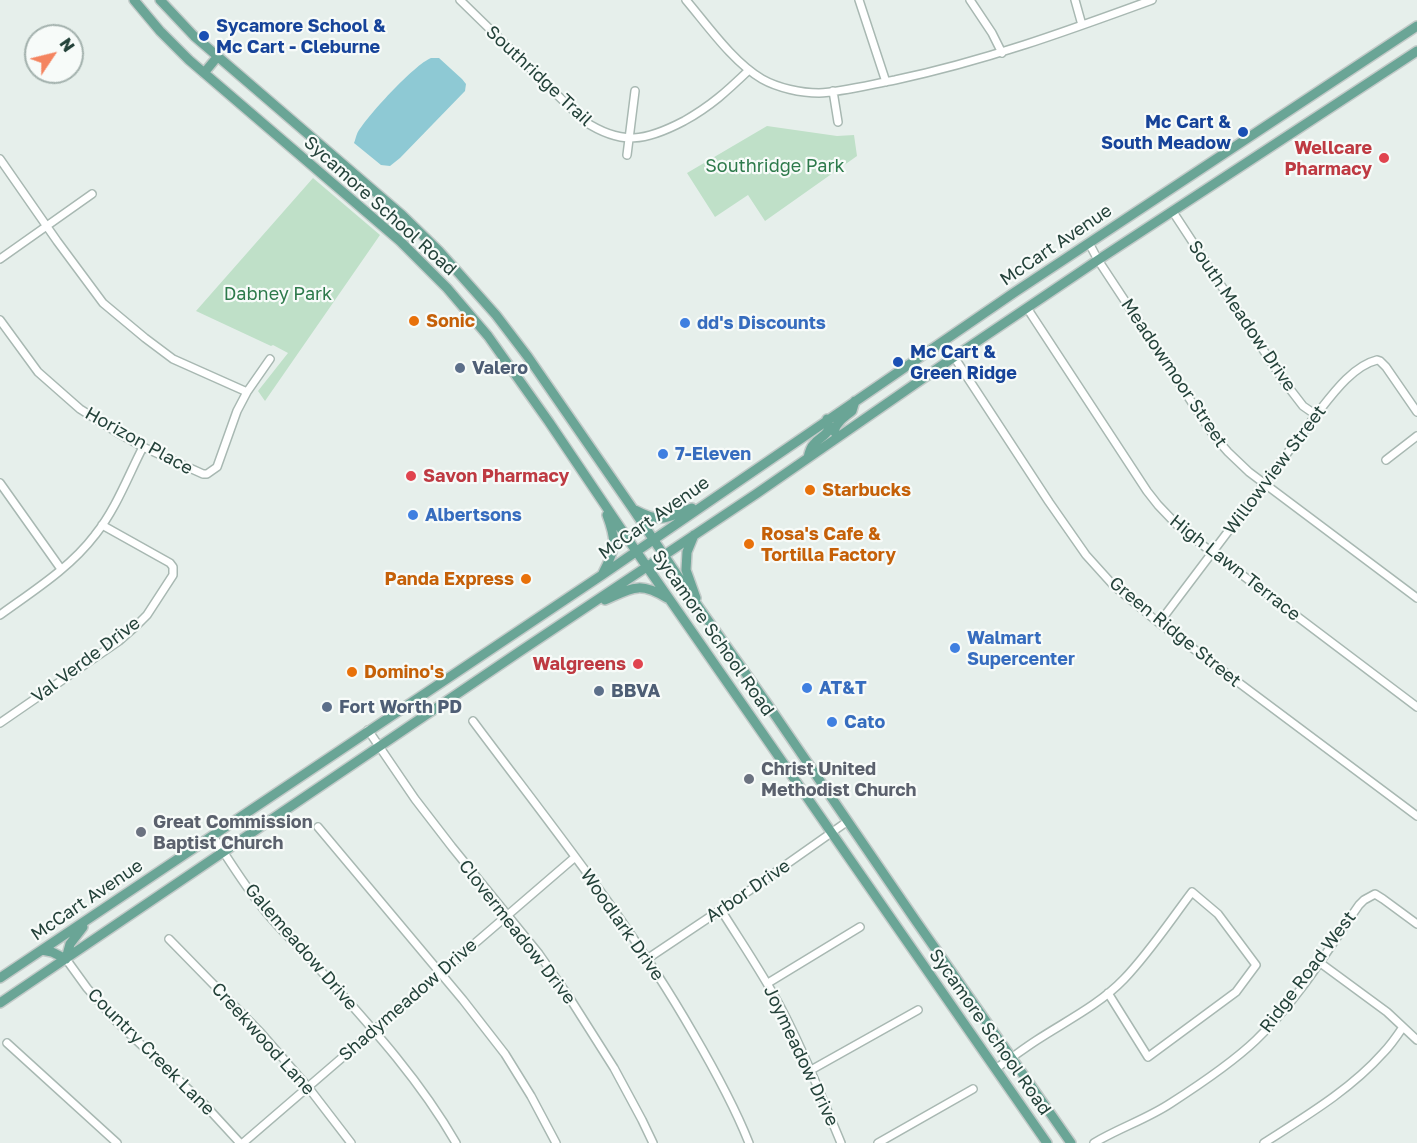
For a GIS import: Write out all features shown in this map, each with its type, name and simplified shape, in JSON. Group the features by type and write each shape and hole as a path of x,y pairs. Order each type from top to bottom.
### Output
{"main road":[{"name":"Sycamore School Road","path":"134,0 160,31 204,73 383,226 425,265 488,336 1047,1143"},
{"name":"Sycamore School Road","path":"160,0 188,30 402,215 439,251 496,315 528,357 663,556 1071,1143"},
{"name":"McCart Avenue","path":"0,978 602,575 1015,291 1417,26"},
{"name":"McCart Avenue","path":"0,1003 1098,260 1417,51"},
{"path":"204,73 218,56"},
{"path":"1372,57 1383,75"},
{"path":"425,265 439,251"},
{"path":"838,437 834,431 836,426 852,411 855,401"},
{"path":"549,422 565,412"},
{"path":"808,458 813,444 828,431 830,426 827,419"},
{"path":"601,499 614,534 612,556 602,575"},
{"path":"633,509 648,517 663,519 706,503"},
{"path":"694,535 687,552 686,570 700,609"},
{"path":"586,607 636,587 656,591 671,600"},
{"path":"508,638 519,652"},
{"path":"749,714 766,702"},
{"path":"42,950 66,958 70,944 94,916"},
{"path":"902,934 918,924"}],"street":[{"name":"Southridge Trail","path":"460,0 585,121 603,132 621,137 642,138 657,134 698,113 721,97 749,69"},
{"path":"687,0 738,61 763,80 793,90 820,93 941,70 1002,53 1152,0"},
{"path":"859,0 886,82"},
{"path":"970,0 1002,53"},
{"path":"1075,0 1082,25"},
{"path":"627,155 635,91"},
{"path":"833,91 838,122"},
{"path":"0,159 103,303 173,359 247,392 270,358"},
{"path":"0,259 92,194"},
{"name":"South Meadow Drive","path":"1173,212 1283,380 1303,406 1316,415"},
{"name":"Meadowmoor Street","path":"1089,243 1214,436 1228,452 1265,483 1417,598"},
{"name":"High Lawn Terrace","path":"1027,308 1147,491 1180,528 1417,707"},
{"name":"Horizon Place","path":"0,320 38,372 80,409 143,447 194,472 210,473 217,467 237,411 247,392"},
{"name":"Green Ridge Street","path":"945,340 1049,502 1086,555 1114,586 1417,816"},
{"name":"Willowview Street","path":"1160,623 1316,415 1351,376 1373,361 1380,361 1417,412"},
{"path":"1386,460 1417,436"},
{"path":"0,615 86,547 102,525 143,447"},
{"path":"0,483 61,569"},
{"name":"Val Verde Drive","path":"0,723 136,626 147,615 173,575 173,567 170,563 102,525"},
{"name":"Woodlark Drive","path":"473,722 668,989 713,1067 748,1143"},
{"name":"Clovermeadow Drive","path":"368,730 415,799 539,954 627,1091 653,1143"},
{"name":"Arbor Drive","path":"647,959 848,821"},
{"path":"318,827 505,1054 556,1143"},
{"name":"Galemeadow Drive","path":"213,836 262,908 405,1066 435,1108 456,1143"},
{"name":"Shadymeadow Drive","path":"241,1143 574,858"},
{"path":"995,1069 1066,1023 1124,979 1192,892 1218,914 1256,965 1236,992 1148,1057 1108,993"},
{"name":"Ridge Road West","path":"1094,1143 1170,1104 1246,1049 1277,1018 1359,905 1370,896 1375,894 1417,924"},
{"name":"Joymeadow Drive","path":"721,910 782,1009 811,1070 841,1143"},
{"path":"768,983 860,927"},
{"name":"Creekwood Lane","path":"169,939 261,1033 308,1087 351,1143"},
{"name":"Country Creek Lane","path":"66,958 87,988 115,1020 205,1105 241,1143"},
{"path":"1319,962 1363,993 1417,1040"},
{"path":"811,1070 918,1010"},
{"path":"1264,1143 1345,1088 1385,1051 1403,1027"},
{"path":"7,1043 117,1143"},
{"path":"878,1143 973,1089"}],"green space":[{"name":"Southridge Park","path":"767,126 837,136 854,135 857,156 765,221 748,195 715,217 687,173"},
{"name":"Dabney Park","path":"313,178 380,235 265,401 258,391 288,353 196,311"}],"water":[{"path":"431,58 439,58 462,79 466,84 465,91 400,158 390,166 381,165 354,143 357,134 391,92 414,70"}],"place":[{"name":"Sycamore School & Mc Cart - Cleburne","path":"204,36"},
{"name":"Mc Cart & South Meadow","path":"1243,132"},
{"name":"Wellcare Pharmacy","path":"1384,158"},
{"name":"Sonic","path":"414,321"},
{"name":"dd's Discounts","path":"685,323"},
{"name":"Mc Cart & Green Ridge","path":"898,362"},
{"name":"Valero","path":"460,368"},
{"name":"7-Eleven","path":"663,454"},
{"name":"Savon Pharmacy","path":"411,476"},
{"name":"Starbucks","path":"810,490"},
{"name":"Albertsons","path":"413,515"},
{"name":"Rosa's Cafe & Tortilla Factory","path":"749,544"},
{"name":"Panda Express","path":"526,579"},
{"name":"Walmart Supercenter","path":"955,648"},
{"name":"Walgreens","path":"638,664"},
{"name":"Domino's","path":"352,672"},
{"name":"AT&T","path":"807,688"},
{"name":"BBVA","path":"599,691"},
{"name":"Fort Worth PD","path":"327,707"},
{"name":"Cato","path":"832,722"},
{"name":"Christ United Methodist Church","path":"749,779"},
{"name":"Great Commission Baptist Church","path":"141,832"}]}
